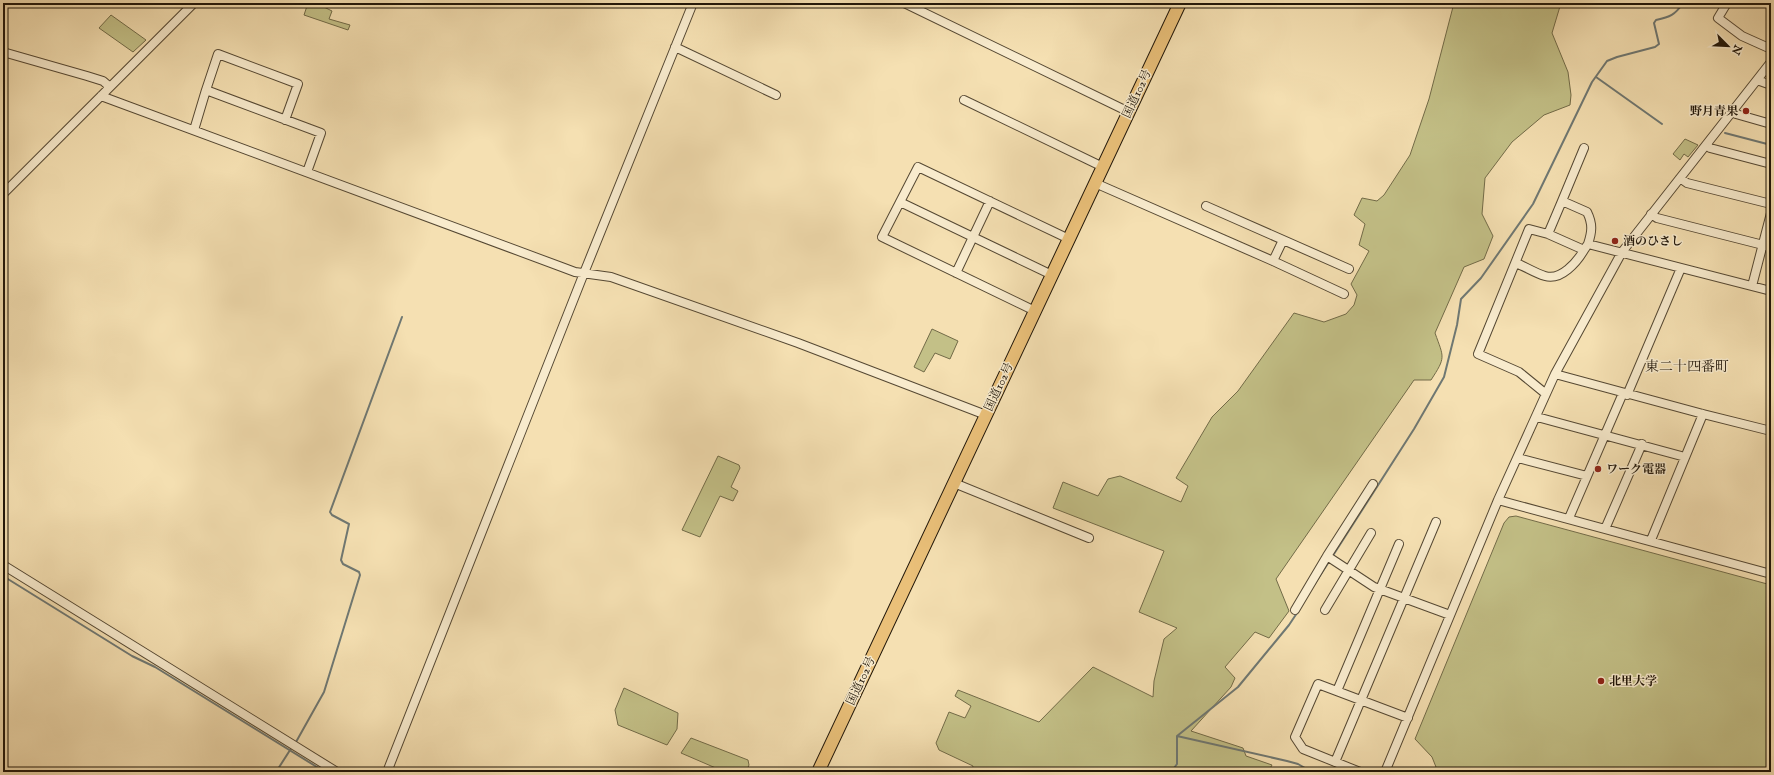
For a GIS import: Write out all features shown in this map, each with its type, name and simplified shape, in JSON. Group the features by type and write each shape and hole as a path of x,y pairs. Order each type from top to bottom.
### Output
{"highway":[{"name":"国道102号","path":"818,772 1180,3"}],"street":[{"path":"3,194 194,3"},
{"path":"387,772 584,273 693,3"},
{"path":"904,3 1129,112"},
{"path":"1727,3 1718,18 1742,36 1771,49"},
{"path":"676,46 776,95"},
{"path":"3,52 103,81 110,86"},
{"path":"194,130 218,54 298,84 285,120"},
{"path":"1385,772 1498,500 1555,374 1622,252 1771,62"},
{"path":"1757,80 1771,85"},
{"path":"206,90 321,133 307,172"},
{"path":"102,96 559,266 584,273 611,277 798,343 986,415"},
{"path":"964,100 1103,167"},
{"path":"1732,111 1736,114 1771,124"},
{"path":"1706,145 1710,148 1771,164"},
{"path":"1548,234 1584,148"},
{"path":"1035,311 882,237 918,167 1069,239"},
{"path":"1680,178 1687,183 1771,204"},
{"path":"1095,183 1273,261 1344,294"},
{"path":"1516,263 1545,276 1551,277 1570,268 1578,260 1586,247 1592,231 1592,223 1587,212 1562,201"},
{"path":"900,202 1052,275"},
{"path":"956,273 990,202"},
{"path":"1206,206 1350,269"},
{"path":"1752,286 1771,213"},
{"path":"1651,214 1657,218 1771,247"},
{"path":"1546,394 1519,372 1478,354 1529,229 1586,247 1622,252 1771,291"},
{"path":"1273,261 1283,240"},
{"path":"1569,518 1605,434 1625,394 1681,268"},
{"path":"1555,374 1625,394 1771,430"},
{"path":"1651,540 1703,414"},
{"path":"1536,417 1605,434 1685,457"},
{"path":"1605,529 1642,444"},
{"path":"1518,458 1587,476"},
{"path":"954,483 1089,538"},
{"path":"1295,610 1330,558 1373,484"},
{"path":"1498,500 1651,540 1771,574"},
{"path":"1335,762 1436,522"},
{"path":"1324,610 1371,533"},
{"path":"1337,691 1399,544"},
{"path":"1330,558 1380,589 1450,614"},
{"path":"3,565 337,772"},
{"path":"1360,772 1303,749 1295,737 1318,684 1408,718"}],"shaded area":[{"path":"308,3 325,3 324,7 332,11 329,19 350,25 348,30 304,15"},
{"path":"1454,3 1561,3 1552,33 1568,72 1571,95 1570,105 1544,115 1512,142 1485,178 1482,214 1493,236 1484,259 1464,267 1435,333 1442,353 1439,366 1431,380 1414,380 1276,579 1289,611 1269,638 1255,632 1225,667 1235,678 1231,687 1191,731 1243,748 1246,756 1272,765 1268,772 972,772 973,766 939,750 936,743 949,712 965,718 971,706 955,696 958,690 1039,722 1093,667 1153,697 1154,681 1164,639 1177,628 1139,612 1164,551 1053,508 1063,482 1098,496 1108,479 1120,476 1181,502 1188,486 1176,478 1212,417 1238,391 1294,313 1324,322 1346,314 1354,305 1357,295 1351,284 1369,251 1359,245 1365,224 1354,215 1362,198 1377,201 1384,195 1410,155 1429,99"},
{"path":"111,15 146,40 133,52 99,28"},
{"path":"1685,139 1698,145 1688,157 1684,154 1680,160 1673,154"},
{"path":"932,329 958,341 950,359 935,353 924,372 914,367"},
{"path":"718,456 739,465 740,468 731,487 738,491 733,501 720,496 700,537 682,530"},
{"name":"北里大学","path":"1516,516 1771,585 1771,772 1438,772 1432,757 1415,739 1504,523 1509,517"},
{"path":"624,688 678,713 677,729 667,745 618,725 615,710"},
{"path":"691,738 748,760 749,765 746,772 725,772 681,753"}],"waterway":[{"path":"1332,557 1414,429 1444,377 1457,325 1461,299 1481,278 1533,204 1592,82 1607,61 1655,47 1659,44 1654,23 1656,20 1672,15 1683,3"},
{"path":"1596,77 1662,124"},
{"path":"1725,133 1771,145"},
{"path":"296,742 324,692 360,575 359,572 343,564 341,560 349,524 332,515 330,512 402,317"},
{"path":"1314,585 1330,560"},
{"path":"3,576 132,656 155,667 325,772"},
{"path":"1171,772 1177,764 1177,736 1238,687 1289,625 1297,613"},
{"path":"1177,736 1287,761 1298,764 1312,772"},
{"path":"276,772 292,747"}],"place":[{"name":"野月青果","path":"1746,111"},
{"name":"酒のひさし","path":"1615,241"},
{"name":"ワーク電器","path":"1598,469"},
{"name":"北里大学","path":"1601,681"}],"district":[{"name":"東二十四番町","path":"1687,367"}]}
